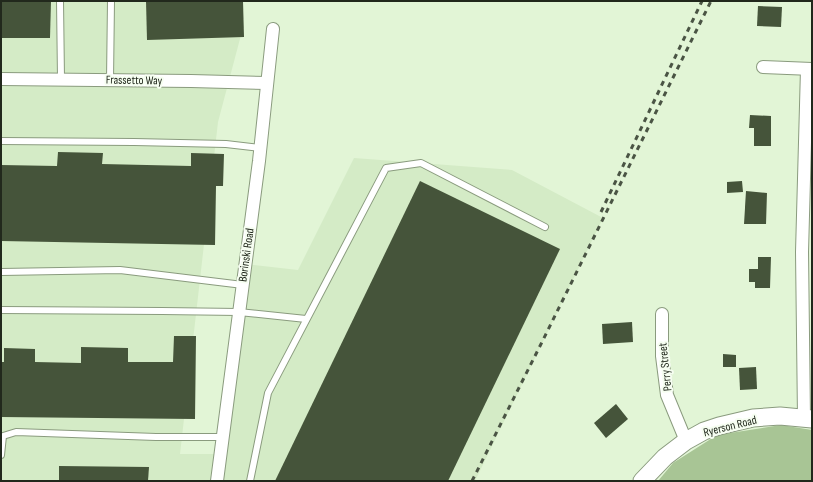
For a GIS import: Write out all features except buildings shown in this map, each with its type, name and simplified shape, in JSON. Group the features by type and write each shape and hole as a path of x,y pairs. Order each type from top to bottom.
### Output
{"street":[{"name":"Borinski Road","path":"217,481 260,148 273,29"},
{"path":"763,67 809,69 802,252 808,418"},
{"name":"Frassetto Way","path":"1,79 267,83"},
{"name":"Perry Street","path":"662,314 662,356 666,395 686,441"},
{"name":"Ryerson Road","path":"642,481 665,457 686,441 704,431 753,418 780,416 808,418"}],"lane":[{"path":"60,1 61,79"},
{"path":"110,80 111,1"},
{"path":"1,141 226,144 260,148"},
{"path":"250,481 268,393 386,168 421,163 544,227"},
{"path":"1,272 120,270 243,285"},
{"path":"1,310 154,310 239,312 306,319"},
{"path":"1,455 3,436 16,432 156,437 223,437"}],"shaded area":[{"path":"1,1 242,1 241,35 218,122 180,454 220,454 244,264 298,270 354,158 512,170 603,218 475,481 1,481"},
{"path":"781,425 812,430 812,481 658,481 673,463 717,435"}],"railway":[{"path":"601,212 702,1"},
{"path":"472,481 711,1"}]}
